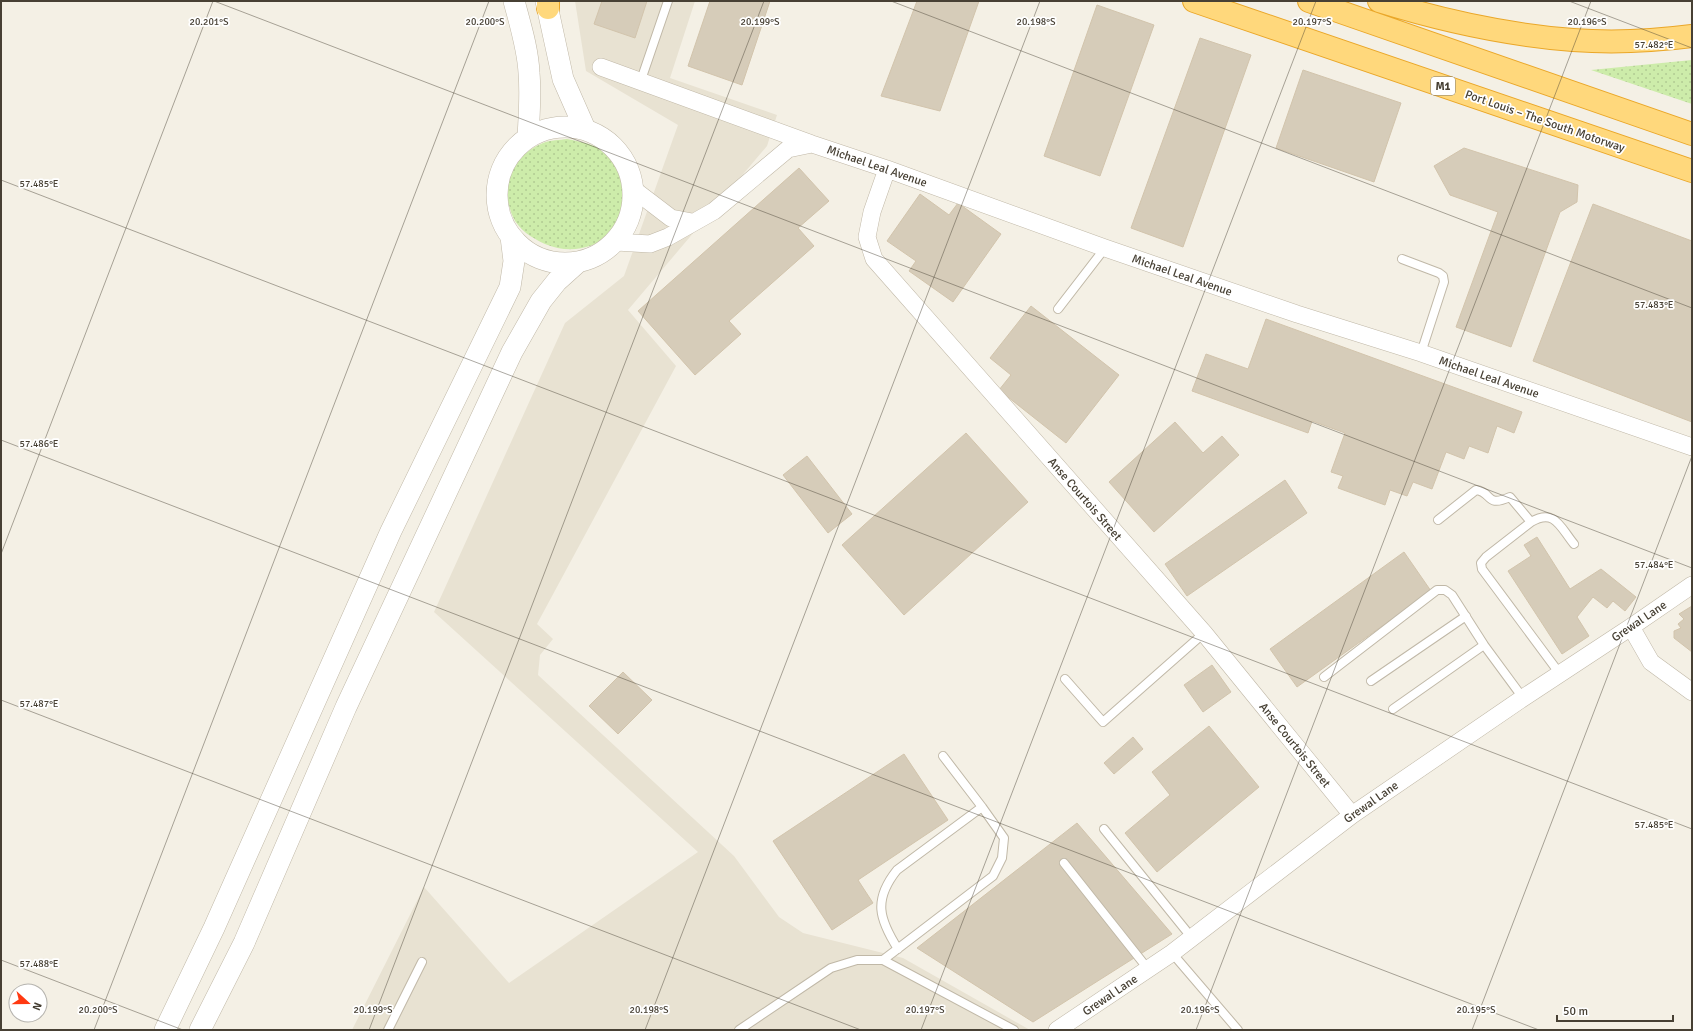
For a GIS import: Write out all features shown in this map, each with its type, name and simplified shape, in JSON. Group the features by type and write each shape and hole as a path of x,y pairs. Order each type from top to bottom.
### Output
{"highway":[{"name":"Port Louis – The South Motorway","path":"1194,1 1692,171"},
{"path":"1309,1 1692,134"},
{"path":"1379,1 1449,20 1500,30 1573,40 1651,41 1692,36"},
{"path":"1399,33 1506,55 1692,118"}],"street":[{"path":"514,1 521,28 529,72 530,104 528,138"},
{"path":"547,3 563,79 585,129"},
{"path":"602,67 641,80 812,144"},
{"path":"556,127 585,129 600,136 613,146 623,158 630,173 634,189 632,208 626,226 616,242 598,255 577,263 558,263 540,259 524,250 511,237 502,221 497,203 498,184 504,166 514,150 528,138 541,131 556,127"},
{"name":"Michael Leal Avenue","path":"616,242 650,244 668,237 692,222 714,211 788,150 812,144 887,169 1105,248 1297,314 1421,353 1692,447"},
{"name":"Anse Courtois Street","path":"887,169 872,212 867,237 874,259 1204,634 1352,815"},
{"path":"634,189 671,218 692,222"},
{"path":"165,1030 214,928 392,531 510,286 514,261 511,237"},
{"path":"200,1030 244,943 346,707 512,352 541,302 557,281 577,263"},
{"name":"Grewal Lane","path":"1057,1030 1172,953 1352,815 1523,698 1631,628 1692,585"},
{"path":"1631,628 1651,662 1692,692"}],"lane":[{"path":"641,80 668,1"},
{"path":"1058,309 1105,248"},
{"path":"1402,259 1439,273 1443,276 1444,282 1421,353"},
{"path":"1438,520 1476,490 1482,491 1494,501 1500,501 1510,496 1532,522"},
{"path":"1560,674 1482,569 1481,563 1486,557 1532,522 1539,518 1548,516 1554,519 1574,544"},
{"path":"1324,677 1437,590 1445,590 1452,595 1484,644 1523,698"},
{"path":"1371,681 1466,616"},
{"path":"1065,679 1103,722 1204,634"},
{"path":"1392,709 1484,644"},
{"path":"882,960 993,876 1002,858 1004,838 943,756"},
{"path":"898,949 885,929 881,907 886,883 897,870 982,807"},
{"path":"1104,829 1192,938"},
{"path":"1064,863 1148,969"},
{"path":"1172,953 1238,1030"},
{"path":"739,1030 831,968 857,960 882,960 1014,1030"},
{"path":"388,1030 422,962"}],"shaded area":[{"path":"575,1 695,1 670,78 777,115 767,146 628,310 676,366 537,624 553,639 540,655 538,675 734,856 779,917 803,933 903,958 1030,1030 352,1030 424,887 509,983 698,852 434,612 565,323 624,276 678,125 586,71"}],"green space":[{"path":"1692,60 1692,104 1591,70"},
{"path":"567,139 593,145 607,153 620,172 626,197 624,212 617,226 607,237 593,245 578,249 562,249 545,244 526,233 513,217 507,193 510,173 522,156 543,143"}],"building":[{"path":"602,1 647,1 635,38 594,24"},
{"path":"710,1 770,1 742,85 688,66"},
{"path":"917,1 979,1 940,111 881,96"},
{"path":"1097,5 1154,25 1100,176 1044,156"},
{"path":"1200,38 1251,55 1183,247 1131,228"},
{"path":"1303,70 1401,103 1374,182 1276,148"},
{"path":"1464,148 1578,185 1577,202 1560,212 1511,347 1456,327 1498,212 1450,195 1434,166"},
{"path":"799,168 829,201 798,228 814,246 729,321 741,334 695,375 638,311"},
{"path":"920,194 949,215 958,203 1001,234 953,302 909,271 916,261 887,241"},
{"path":"1593,204 1692,241 1692,422 1533,361"},
{"path":"1031,306 1119,375 1066,443 999,390 1011,375 990,358"},
{"path":"1266,319 1522,412 1514,433 1497,426 1488,453 1469,446 1464,459 1446,452 1432,489 1413,482 1407,496 1390,490 1385,505 1338,488 1343,476 1331,472 1345,433 1312,421 1308,433 1192,391 1206,354 1248,369"},
{"path":"1175,422 1203,453 1222,436 1239,455 1154,532 1109,482"},
{"path":"966,433 1028,502 904,615 842,545"},
{"path":"807,456 852,514 828,533 783,475"},
{"path":"1285,480 1307,513 1187,596 1165,564"},
{"path":"1537,537 1570,589 1601,569 1636,597 1625,611 1613,601 1607,608 1593,597 1577,617 1589,636 1562,654 1508,571 1531,556 1524,545"},
{"path":"1404,552 1431,591 1297,687 1270,649"},
{"path":"1692,606 1692,652 1674,638 1674,631 1681,628 1678,624 1684,619 1679,614"},
{"path":"1212,665 1231,692 1203,712 1184,685"},
{"path":"623,672 652,700 618,734 589,706"},
{"path":"1209,726 1259,787 1157,872 1125,833 1170,795 1152,772"},
{"path":"1133,737 1143,749 1114,774 1104,763"},
{"path":"904,754 948,820 858,880 873,903 832,930 773,841"},
{"path":"1077,823 1172,934 1033,1022 917,948"}]}
